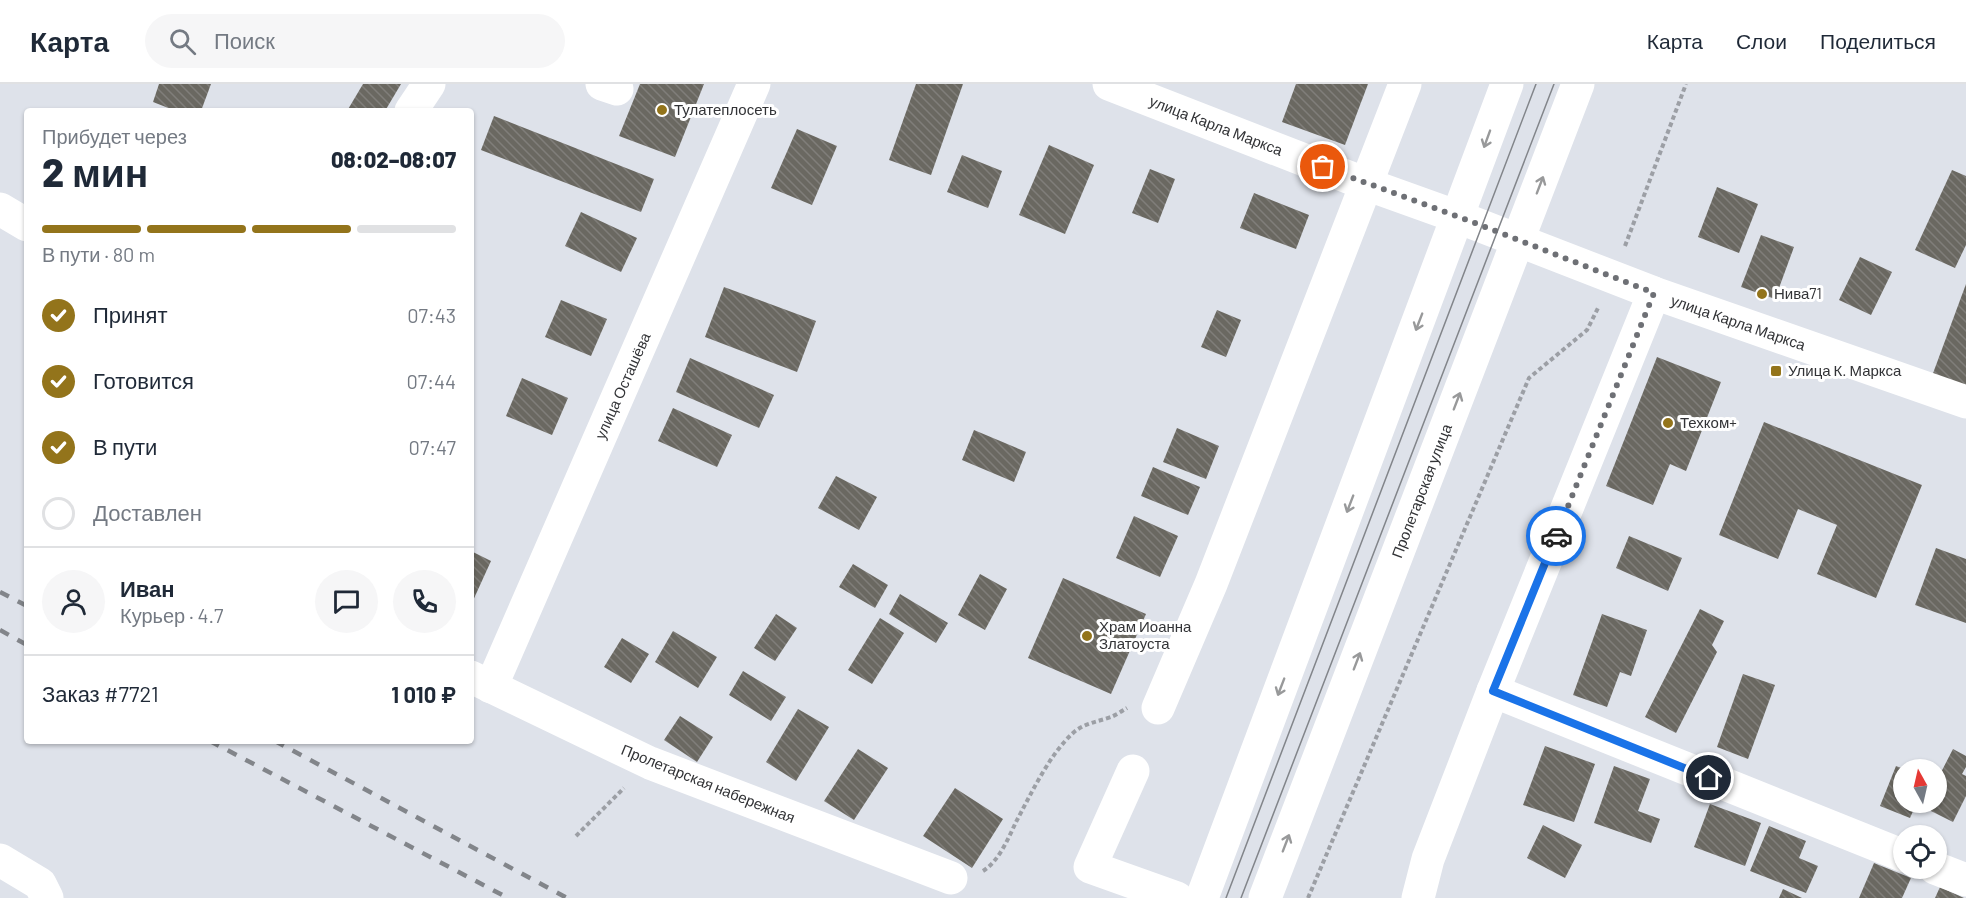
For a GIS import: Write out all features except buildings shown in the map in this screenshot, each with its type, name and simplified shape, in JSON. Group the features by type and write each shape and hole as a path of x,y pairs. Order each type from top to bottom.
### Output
{"street":[{"path":"413,108 429,84"},
{"name":"улица Осташёва","path":"481,682 754,84"},
{"name":"улица Карла Маркса","path":"1108,84 1613,278 1966,402"},
{"path":"1158,708 1211,584 1405,84"},
{"path":"1202,898 1507,84"},
{"name":"Пролетарская улица","path":"1265,898 1578,84"},
{"path":"0,209 24,223"},
{"path":"1418,898 1428,859 1493,691 1654,293"},
{"name":"Пролетарская набережная","path":"481,682 650,763 951,878"},
{"path":"1493,691 1893,852"},
{"path":"1133,771 1090,867 1177,898"},
{"path":"0,860 40,884 48,898"},
{"path":"1947,873 1966,880"}],"path":[{"path":"1308,898 1529,378 1587,330 1613,278 1686,84"},
{"path":"951,878 980,873 990,867 1061,746 1074,732 1089,723 1113,717 1127,708 1158,708"},
{"path":"576,836 650,763"}],"tram line":[{"path":"1226,898 1536,84"},
{"path":"1241,898 1554,84"}],"railway":[{"path":"0,592 24,604"},
{"path":"0,630 24,643"},
{"path":"216,744 508,898"},
{"path":"281,744 567,898"}],"way so far":[{"path":"1323,167 1470,221 1654,293 1556,536"}],"place":[{"name":"Тулатеплосеть","path":"662,110"},
{"name":"Нива71","path":"1762,294"},
{"name":"Улица К. Маркса","path":"1776,371"},
{"name":"Техком+","path":"1668,423"},
{"name":"Храм Иоанна Златоуста","path":"1087,636"}],"route":[{"path":"1556,536 1493,691 1709,778"}]}
